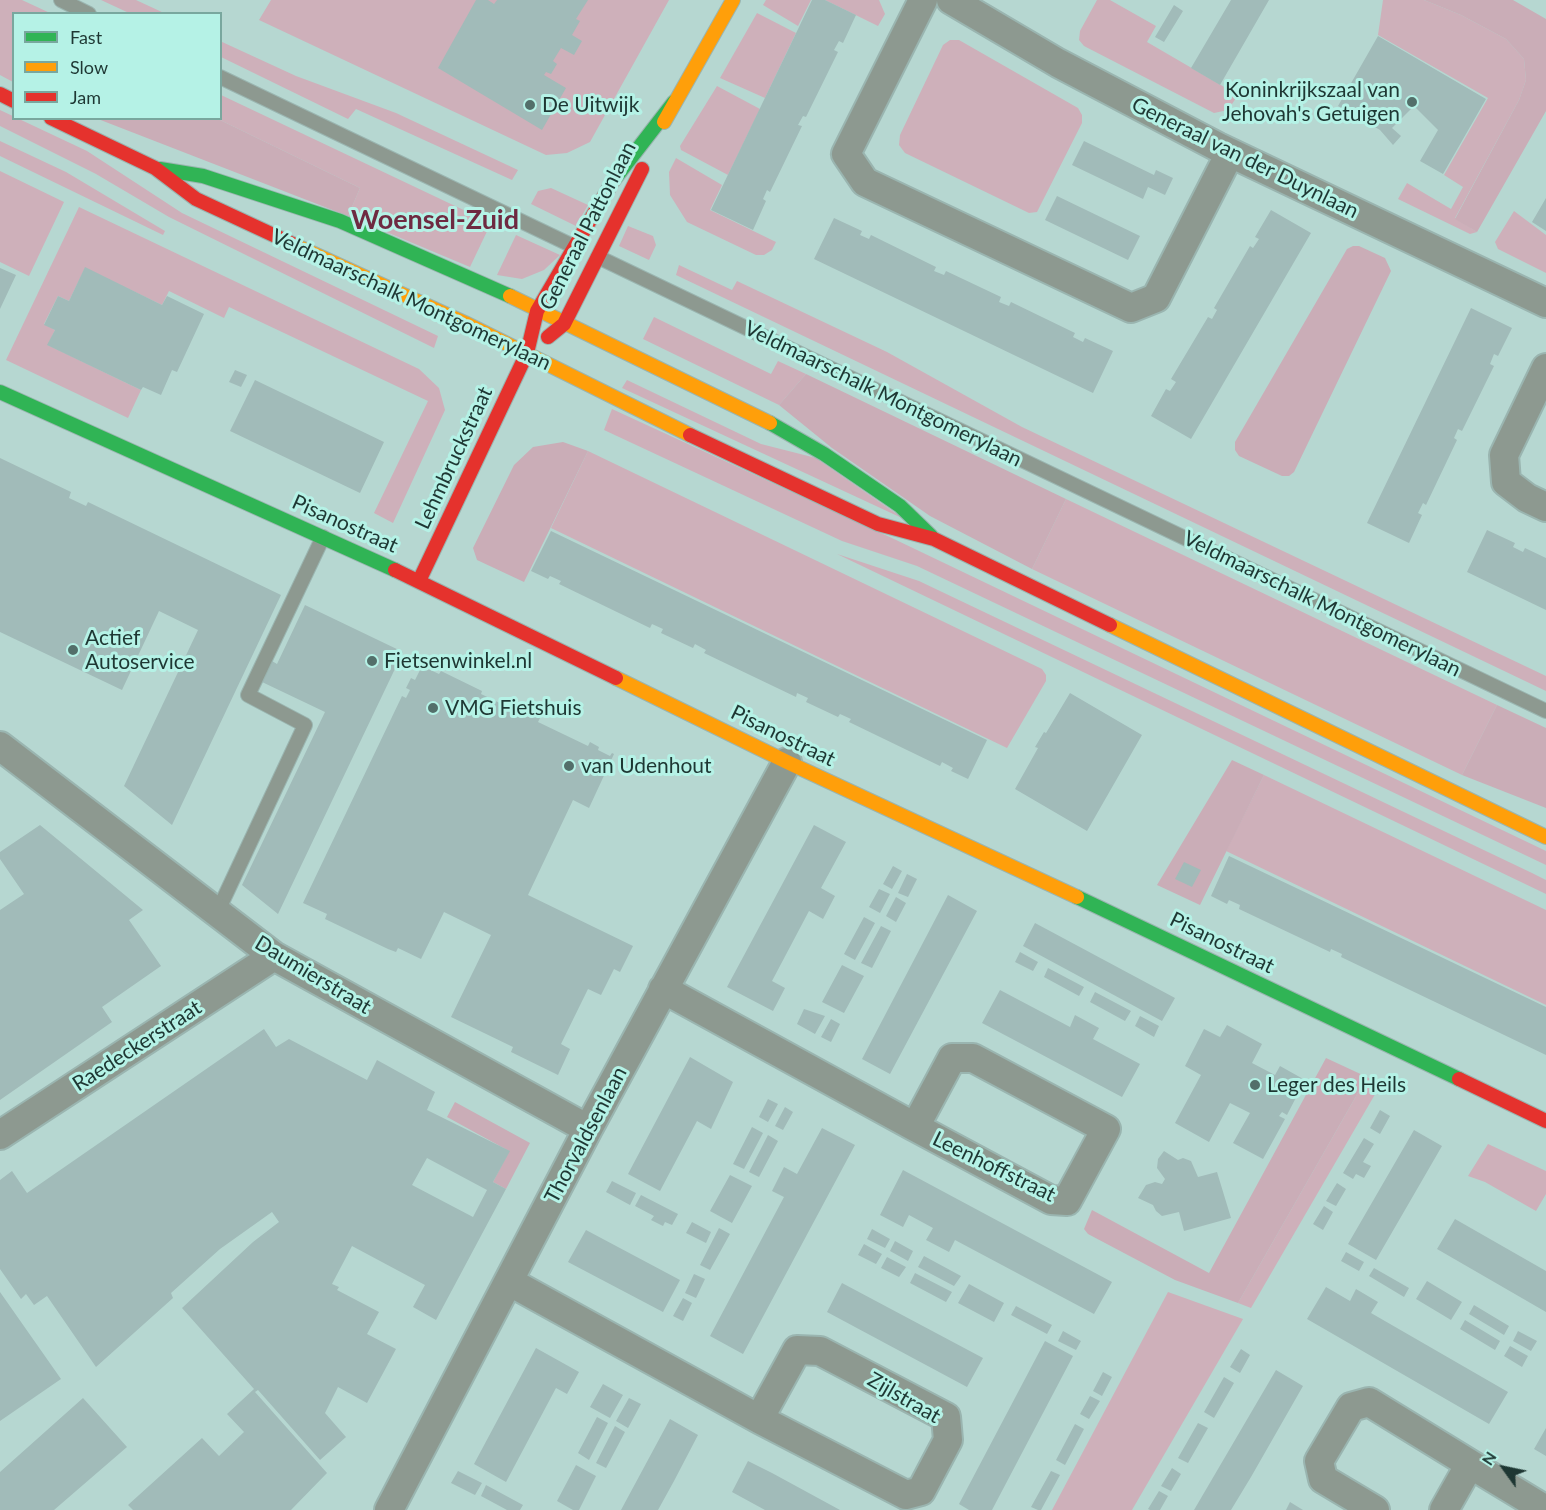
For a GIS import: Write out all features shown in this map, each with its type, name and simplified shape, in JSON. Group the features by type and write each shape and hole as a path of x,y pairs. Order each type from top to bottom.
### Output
{"street":[{"name":"Generaal Pattonlaan","path":"527,353 564,324 599,258 674,102 733,0"},
{"path":"923,0 846,154 865,182 1131,308 1156,298 1230,153"},
{"name":"Generaal van der Duynlaan","path":"951,0 1058,63 1230,153 1546,303"},
{"name":"Generaal Pattonlaan","path":"527,353 537,311 574,246 617,174 674,102"},
{"name":"Veldmaarschalk Montgomerylaan","path":"55,120 155,168 196,199 527,353 597,391 878,524 934,539 1546,837"},
{"name":"Veldmaarschalk Montgomerylaan","path":"155,168 203,176 340,221 474,280 782,429 824,454 900,506 934,539"},
{"name":"Lehmbruckstraat","path":"419,581 527,353"},
{"path":"1546,368 1504,455 1506,482 1527,498 1546,507"},
{"name":"Pisanostraat","path":"0,392 419,581 787,762 1030,874 1546,1121"},
{"name":"Daumierstraat","path":"0,746 274,956 588,1129"},
{"name":"Thorvaldsenlaan","path":"389,1510 588,1129 787,762"},
{"name":"Veldmaarschalk Montgomerylaan","path":"1509,818 1546,827"},
{"name":"Raedeckerstraat","path":"0,1135 274,956"},
{"name":"Leenhoffstraat","path":"663,989 915,1127 1051,1200 1067,1201 1106,1129 973,1058 952,1058 915,1127"},
{"name":"Zijlstraat","path":"510,1282 759,1419 906,1495 921,1491 948,1440 946,1417 820,1351 797,1350 759,1419"},
{"path":"1375,1510 1323,1479 1319,1461 1351,1407 1369,1402 1546,1510"},
{"path":"1444,1510 1470,1464"}],"lane":[{"path":"61,0 85,12"},
{"name":"Veldmaarschalk Montgomerylaan","path":"222,78 1546,711"},
{"path":"217,913 305,725 248,695 323,537"}],"shaded area":[{"path":"0,0 22,0 48,12 12,12 12,81 0,75"},
{"path":"101,0 136,0 162,12 127,12"},
{"path":"271,0 669,0 590,142 567,153 546,155 259,20"},
{"path":"766,0 811,0 798,26 763,5"},
{"path":"825,0 879,0 885,14 878,26"},
{"path":"1097,0 1110,0 1156,26 1147,42 1238,95 1228,110 1214,113 1084,46 1079,40 1080,31"},
{"path":"1383,0 1424,0 1461,15 1506,39 1524,59 1526,80 1519,100 1455,218 1477,232 1470,234 1398,199 1407,183 1451,209 1463,187 1444,175 1488,98 1378,35"},
{"path":"1424,0 1513,0 1546,19 1546,111 1477,232 1455,219 1519,100 1526,80 1524,59 1506,39 1461,15"},
{"path":"757,13 796,33 765,98 720,78"},
{"path":"950,40 959,40 1078,108 1082,115 1082,123 1037,212 1029,213 905,153 899,145 900,135 943,45"},
{"path":"222,42 296,76 396,113 518,170 512,180 356,109 348,119 222,57"},
{"path":"717,86 760,109 728,175 681,150 680,146"},
{"path":"222,95 491,223 470,267 348,216 360,188 220,120 222,120"},
{"path":"0,110 12,116 12,120 21,120 87,151 182,213 438,336 434,348 169,217 96,174 0,126"},
{"path":"101,120 220,120 360,188 348,216"},
{"path":"0,141 66,172 165,231 163,235 0,156"},
{"path":"676,158 722,185 710,210 776,242 772,250 764,255 756,255 687,222 670,195 669,172"},
{"path":"0,171 64,202 29,276 0,262"},
{"path":"551,188 588,205 576,226 531,204 538,191"},
{"path":"79,207 419,369 439,388 445,410 393,523 374,513 428,401 229,307 224,318 169,291 162,305 85,268 69,301 58,296 44,324 55,330 48,345 141,390 128,418 6,360"},
{"path":"1514,211 1546,235 1546,273 1498,249 1495,242"},
{"path":"628,226 653,236 656,245 649,260 619,246"},
{"path":"516,235 560,255 544,270 522,279 497,275"},
{"path":"1359,246 1385,258 1391,271 1294,472 1289,476 1282,476 1239,456 1235,450 1235,442 1347,249"},
{"path":"679,265 732,290 737,281 887,352 1022,427 1546,676 1546,691 676,275"},
{"path":"654,317 771,374 778,361 806,374 779,405 643,339"},
{"path":"806,374 1066,499 1032,569 930,516 832,448 779,405"},
{"path":"627,380 761,444 816,458 904,519 622,388"},
{"path":"612,409 894,539 1546,851 1546,865 917,566 842,541 604,430"},
{"path":"563,442 588,451 524,582 477,560 473,548 514,465 533,447"},
{"path":"588,451 1042,669 1046,675 1046,681 1007,748 551,528"},
{"path":"1066,499 1497,705 1462,775 1032,569"},
{"path":"837,554 919,581 1532,873 1546,880 1546,894"},
{"path":"1497,705 1546,728 1546,808 1462,775"},
{"path":"1232,760 1264,775 1200,905 1157,885"},
{"path":"1264,775 1546,910 1546,1005 1226,851"},
{"path":"1326,1058 1367,1077 1238,1303 1175,1280 1088,1234 1084,1229 1092,1210 1209,1273"},
{"path":"1367,1077 1381,1084 1251,1308 1238,1303"},
{"path":"455,1102 530,1143 506,1189 493,1182 509,1151 447,1117"},
{"path":"1488,1144 1546,1171 1546,1194 1536,1211 1485,1182 1468,1176"},
{"path":"1168,1292 1243,1319 1132,1510 1052,1510"}],"building":[{"path":"476,0 488,0 494,4 497,0 588,0 576,19 580,21 572,35 582,41 574,55 561,48 553,61 557,64 551,74 546,72 544,75 566,88 542,130 438,68"},
{"path":"812,0 825,0 856,15 843,43 839,41 834,50 838,52 806,117 803,116 798,125 802,126 770,192 767,190 763,199 766,201 753,230 711,210"},
{"path":"1231,0 1269,0 1220,85 1191,68"},
{"path":"1174,5 1183,11 1164,42 1155,37"},
{"name":"Koninkrijkszaal van Jehovah's Getuigen","path":"1378,36 1486,99 1443,174 1420,161 1438,130 1414,106 1392,128 1401,136 1393,145 1380,130 1338,106"},
{"path":"1084,141 1154,175 1156,170 1173,178 1165,195 1148,187 1143,199 1072,165"},
{"path":"1057,196 1140,236 1128,260 1045,220"},
{"path":"1546,198 1546,231 1532,222"},
{"path":"1271,210 1311,233 1191,439 1151,416 1166,389 1170,391 1176,382 1171,379 1208,317 1212,319 1217,310 1214,308 1250,246 1253,248 1259,239 1255,237"},
{"path":"834,218 862,231 860,235 869,239 871,235 936,267 934,271 944,275 946,271 1001,297 999,302 1009,306 1011,302 1075,333 1073,337 1083,342 1085,338 1113,351 1093,393 814,259"},
{"path":"85,267 162,305 167,296 204,314 177,372 172,370 161,395 143,387 141,390 47,345 55,330 44,325 58,296 69,301"},
{"path":"0,268 16,275 0,309"},
{"path":"1471,308 1512,328 1498,356 1494,354 1490,364 1494,366 1462,431 1458,429 1454,438 1457,440 1426,505 1423,503 1418,513 1422,515 1409,543 1367,523"},
{"path":"235,370 247,375 241,387 229,382"},
{"path":"255,380 384,442 360,493 230,431"},
{"path":"0,458 71,492 69,498 86,506 88,502 281,595 172,825 124,786 198,630 159,611 122,690 0,632"},
{"path":"1487,530 1515,543 1513,547 1523,552 1525,548 1546,558 1546,610 1467,572"},
{"path":"551,531 987,740 968,779 951,771 953,768 942,762 940,766 849,722 851,719 840,714 838,717 806,702 808,698 797,693 796,697 704,653 706,650 695,644 693,648 661,633 663,629 652,624 650,628 559,584 561,581 550,576 548,579 531,571"},
{"path":"305,605 403,652 278,914 242,885 325,712 262,682 272,661 277,664"},
{"path":"422,666 439,674 441,671 482,691 481,694 531,718 533,715 540,718 538,722 588,746 590,742 599,747 598,750 610,756 614,754 589,808 573,800 528,895 633,946 620,972 614,969 601,995 588,989 561,1044 570,1049 558,1075 511,1052 513,1047 451,1017 491,935 444,912 421,959 398,948 396,952 388,949 325,919 327,914 303,903 402,696 406,698 410,690 406,688 411,678 415,680"},
{"path":"1070,693 1142,735 1087,831 1015,789 1038,748 1035,747"},
{"path":"40,825 143,910 129,920 161,966 102,1007 112,1022 0,1100 0,910 24,894 0,859 0,852"},
{"path":"814,825 846,842 821,888 835,896 823,919 809,911 772,981 785,988 773,1011 727,987"},
{"path":"1229,856 1546,1007 1546,1055 1341,957 1342,954 1331,949 1330,952 1239,909 1240,905 1229,900 1227,904 1211,896"},
{"path":"1184,862 1201,870 1192,887 1175,879"},
{"path":"893,866 902,871 892,889 883,884"},
{"path":"907,874 917,879 908,897 898,893"},
{"path":"879,889 890,894 880,913 869,907"},
{"path":"948,895 977,911 890,1074 862,1059"},
{"path":"896,897 906,903 896,922 886,916"},
{"path":"864,917 875,923 855,960 844,954"},
{"path":"1035,923 1175,998 1162,1021 1023,946"},
{"path":"881,926 891,931 872,968 861,963"},
{"path":"1020,952 1038,962 1033,971 1015,962"},
{"path":"842,965 864,976 844,1013 822,1002"},
{"path":"1048,968 1084,987 1079,996 1044,977"},
{"path":"1000,990 1070,1027 1075,1015 1099,1028 1093,1039 1140,1064 1122,1097 982,1023"},
{"path":"1095,992 1131,1011 1125,1021 1090,1002"},
{"path":"804,1009 825,1016 815,1034 797,1024"},
{"path":"1140,1016 1159,1026 1154,1037 1135,1026"},
{"path":"831,1019 840,1024 831,1042 821,1037"},
{"path":"1227,1025 1262,1044 1252,1063 1275,1075 1280,1066 1305,1080 1287,1115 1282,1112 1279,1116 1285,1119 1263,1159 1233,1143 1250,1113 1230,1103 1209,1142 1175,1123 1201,1075 1185,1066 1204,1029 1220,1037"},
{"path":"264,1029 276,1047 289,1039 367,1080 377,1060 435,1092 427,1110 510,1151 493,1182 506,1189 436,1320 413,1307 425,1285 352,1246 332,1284 339,1287 337,1290 379,1312 367,1334 396,1349 367,1403 338,1387 325,1413 346,1437 320,1460 258,1390 255,1392 327,1473 291,1510 133,1510 128,1505 202,1438 219,1456 244,1432 227,1414 254,1389 182,1308 253,1242 279,1222 272,1212 220,1249 171,1293 173,1298 96,1367 47,1296 34,1305 26,1294 21,1299 0,1269 0,1180 12,1171 27,1193","holes":["427,1158 487,1190 473,1217 412,1185"]},
{"path":"690,1057 733,1082 711,1129 697,1121 660,1191 628,1174"},
{"path":"768,1099 778,1104 768,1122 759,1117"},
{"path":"785,1107 793,1112 783,1130 775,1126"},
{"path":"1380,1110 1390,1116 1380,1134 1370,1128"},
{"path":"752,1127 763,1133 744,1169 733,1164"},
{"path":"822,1128 855,1145 743,1354 710,1336 784,1197 772,1191 784,1167 797,1174"},
{"path":"1414,1130 1442,1146 1376,1260 1348,1244"},
{"path":"768,1135 778,1141 759,1177 749,1172"},
{"path":"1364,1138 1374,1144 1363,1162 1371,1166 1364,1178 1356,1174 1353,1179 1343,1173"},
{"path":"1164,1151 1178,1160 1183,1158 1191,1161 1198,1177 1217,1172 1231,1218 1184,1231 1179,1212 1162,1216 1153,1205 1138,1198 1146,1185 1155,1182 1162,1184 1165,1179 1157,1168 1158,1159"},
{"path":"903,1170 1112,1282 1094,1314 955,1240 949,1252 926,1240 933,1228 909,1215 903,1227 880,1215"},
{"path":"730,1175 752,1186 732,1223 710,1211"},
{"path":"612,1181 636,1193 630,1205 606,1192"},
{"path":"1337,1183 1346,1189 1336,1206 1326,1201"},
{"path":"641,1195 678,1214 672,1225 665,1222 663,1226 651,1220 654,1216 635,1206"},
{"path":"1324,1206 1333,1212 1323,1230 1313,1224"},
{"path":"1455,1219 1546,1271 1546,1312 1437,1249"},
{"path":"692,1222 711,1232 706,1243 686,1233"},
{"path":"719,1228 730,1234 710,1270 700,1265"},
{"path":"872,1229 890,1239 885,1248 867,1239"},
{"path":"586,1230 680,1280 663,1312 568,1262"},
{"path":"895,1241 913,1251 908,1261 890,1251"},
{"path":"864,1244 882,1254 876,1264 858,1255"},
{"path":"1346,1252 1364,1262 1359,1271 1341,1261"},
{"path":"924,1256 961,1276 954,1286 918,1267"},
{"path":"887,1257 906,1267 899,1277 881,1268"},
{"path":"1374,1268 1409,1288 1404,1297 1369,1276"},
{"path":"915,1273 952,1292 946,1302 910,1283"},
{"path":"694,1274 705,1279 696,1298 685,1293"},
{"path":"1427,1281 1462,1302 1451,1320 1416,1299"},
{"path":"842,1283 983,1358 967,1387 827,1312"},
{"path":"969,1284 1004,1303 994,1322 958,1303"},
{"path":"1326,1287 1350,1301 1356,1289 1378,1302 1371,1313 1508,1392 1489,1424 1307,1319"},
{"path":"0,1292 61,1379 0,1421"},
{"path":"683,1298 692,1303 683,1321 673,1316"},
{"path":"1474,1305 1509,1326 1504,1335 1469,1314"},
{"path":"1016,1306 1052,1325 1047,1334 1011,1315"},
{"path":"1465,1320 1500,1341 1495,1350 1460,1329"},
{"path":"1063,1331 1081,1341 1076,1350 1058,1341"},
{"path":"1518,1331 1537,1341 1531,1351 1513,1341"},
{"path":"1045,1341 1073,1356 992,1510 969,1510 959,1504"},
{"path":"1510,1346 1528,1356 1522,1367 1504,1356"},
{"path":"536,1348 579,1372 567,1394 556,1388 506,1482 474,1464"},
{"path":"1241,1349 1250,1355 1240,1373 1230,1367"},
{"path":"1276,1370 1303,1386 1251,1477 1231,1510 1194,1510"},
{"path":"1103,1372 1112,1377 1102,1396 1093,1391"},
{"path":"1224,1377 1234,1383 1214,1418 1204,1412"},
{"path":"603,1384 623,1395 610,1418 590,1407"},
{"path":"1090,1396 1100,1401 1089,1419 1080,1414"},
{"path":"83,1398 127,1447 54,1510 0,1510 0,1472"},
{"path":"629,1398 641,1404 628,1428 616,1421"},
{"path":"597,1417 608,1423 589,1460 578,1453"},
{"path":"670,1419 698,1435 674,1481 658,1510 621,1510"},
{"path":"1198,1423 1208,1428 1188,1463 1178,1458"},
{"path":"1075,1424 1084,1429 1065,1465 1056,1460"},
{"path":"615,1426 625,1432 606,1468 596,1463"},
{"path":"1546,1428 1546,1456 1534,1449"},
{"path":"748,1461 840,1510 765,1510 732,1492"},
{"path":"576,1465 596,1476 579,1510 573,1510 557,1501"},
{"path":"1172,1468 1181,1474 1171,1491 1161,1486"},
{"path":"458,1471 482,1483 475,1495 451,1483"},
{"path":"1051,1471 1060,1475 1041,1510 1031,1507"},
{"path":"486,1485 523,1505 520,1510 507,1510 481,1496"},
{"path":"1159,1491 1168,1496 1160,1510 1148,1509"},
{"path":"1290,1502 1303,1510 1286,1510"}],"traffic: fast":[{"path":"613,181 674,102"},
{"path":"160,169 203,176 340,221 510,296"},
{"path":"0,392 395,570"},
{"path":"770,423 824,454 900,506 931,536"},
{"path":"1077,897 1459,1079"}],"traffic: slow":[{"path":"664,122 733,0"},
{"path":"297,246 465,323 690,435"},
{"path":"510,296 770,423"},
{"path":"1110,625 1546,837"},
{"path":"616,678 787,762 1077,897"}],"traffic: jam":[{"path":"0,94 12,100"},
{"path":"55,120 155,168 196,199 297,246"},
{"path":"548,337 564,324 642,169"},
{"path":"419,581 527,353 537,311 613,181"},
{"path":"690,435 878,524 934,539 1110,625"},
{"path":"395,570 616,678"},
{"path":"1459,1079 1546,1121"}],"place":[{"name":"Koninkrijkszaal van Jehovah's Getuigen","path":"1412,102"},
{"name":"De Uitwijk","path":"530,105"},
{"name":"Actief Autoservice","path":"73,650"},
{"name":"Fietsenwinkel.nl","path":"372,661"},
{"name":"VMG Fietshuis","path":"433,708"},
{"name":"van Udenhout","path":"569,766"},
{"name":"Leger des Heils","path":"1255,1085"}],"district":[{"name":"Woensel-Zuid","path":"435,220"}]}
